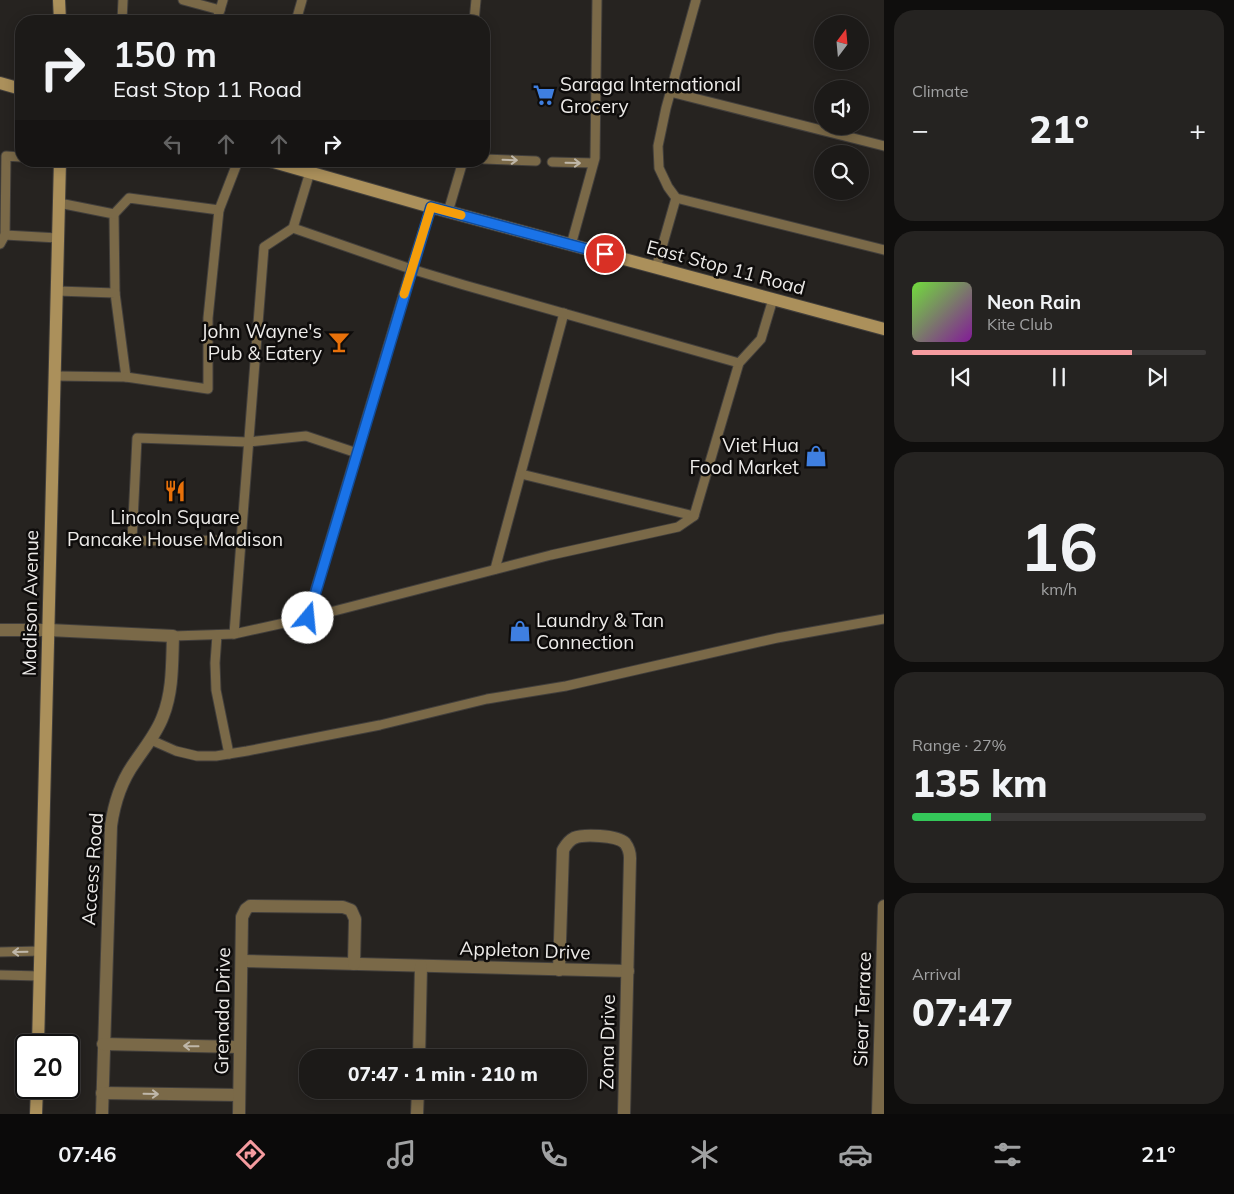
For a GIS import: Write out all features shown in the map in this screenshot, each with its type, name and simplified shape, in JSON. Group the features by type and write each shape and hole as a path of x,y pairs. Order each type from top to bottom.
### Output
{"main road":[{"path":"59,0 60,15"},
{"path":"0,83 15,87"},
{"name":"Madison Avenue","path":"38,1034 60,167"},
{"name":"East Stop 11 Road","path":"292,167 448,212 884,329"},
{"path":"36,1114 37,1099"}],"street":[{"path":"0,630 49,630 173,636"},
{"name":"Access Road","path":"102,1114 111,826 116,802 125,779 151,740 161,721 170,696 173,636"},
{"name":"Zona Drive","path":"560,970 563,850 571,840 580,836 611,837 624,842 630,853 624,1114"},
{"name":"Grenada Drive","path":"239,1114 242,917 246,909 250,906 343,908 351,910 355,919 354,964"},
{"name":"Siear Terrace","path":"878,1114 884,906"},
{"name":"Appleton Drive","path":"242,961 628,971"},
{"path":"419,1049 421,966"},
{"path":"103,1044 240,1047"},
{"path":"102,1093 239,1095"},
{"path":"417,1114 418,1099"}],"lane":[{"path":"122,15 123,0"},
{"path":"184,0 220,10"},
{"path":"218,15 223,0"},
{"path":"298,15 302,0"},
{"path":"475,15 476,0"},
{"path":"571,245 595,158 597,0"},
{"path":"696,0 670,92 658,146 659,168 668,187 676,198 884,250"},
{"path":"670,92 884,146"},
{"path":"0,244 5,235 3,154"},
{"path":"490,159 536,161"},
{"path":"552,162 593,163"},
{"path":"55,376 126,377 208,389 208,318 219,210 236,167"},
{"path":"448,212 461,167"},
{"path":"234,634 264,247 293,228 310,172"},
{"path":"126,377 115,293 114,214 129,198 219,210"},
{"path":"656,268 676,198"},
{"path":"59,203 114,214"},
{"path":"308,618 431,207"},
{"path":"293,228 464,285 739,363"},
{"path":"5,235 58,238"},
{"path":"57,291 115,293"},
{"path":"173,636 234,634 308,618 551,555 678,527 694,516 739,363 760,339 773,299"},
{"path":"495,570 564,313"},
{"path":"241,540 132,541 136,438 248,442 306,436 357,452"},
{"path":"520,474 694,516"},
{"path":"151,740 176,751 197,756 229,754 380,725 487,699 566,686 777,638 884,619"},
{"path":"217,635 216,690 229,754"},
{"path":"0,952 40,951"},
{"path":"0,974 40,976"}],"slow traffic":[{"path":"404,294 431,207 461,215"}],"place":[{"name":"Saraga International Grocery","path":"544,95"},
{"name":"John Wayne's Pub & Eatery","path":"339,342"},
{"name":"Viet Hua Food Market","path":"816,456"},
{"name":"Lincoln Square Pancake House Madison","path":"175,491"},
{"name":"Laundry & Tan Connection","path":"520,631"}],"route":[{"path":"308,618 431,207 605,254"}]}
